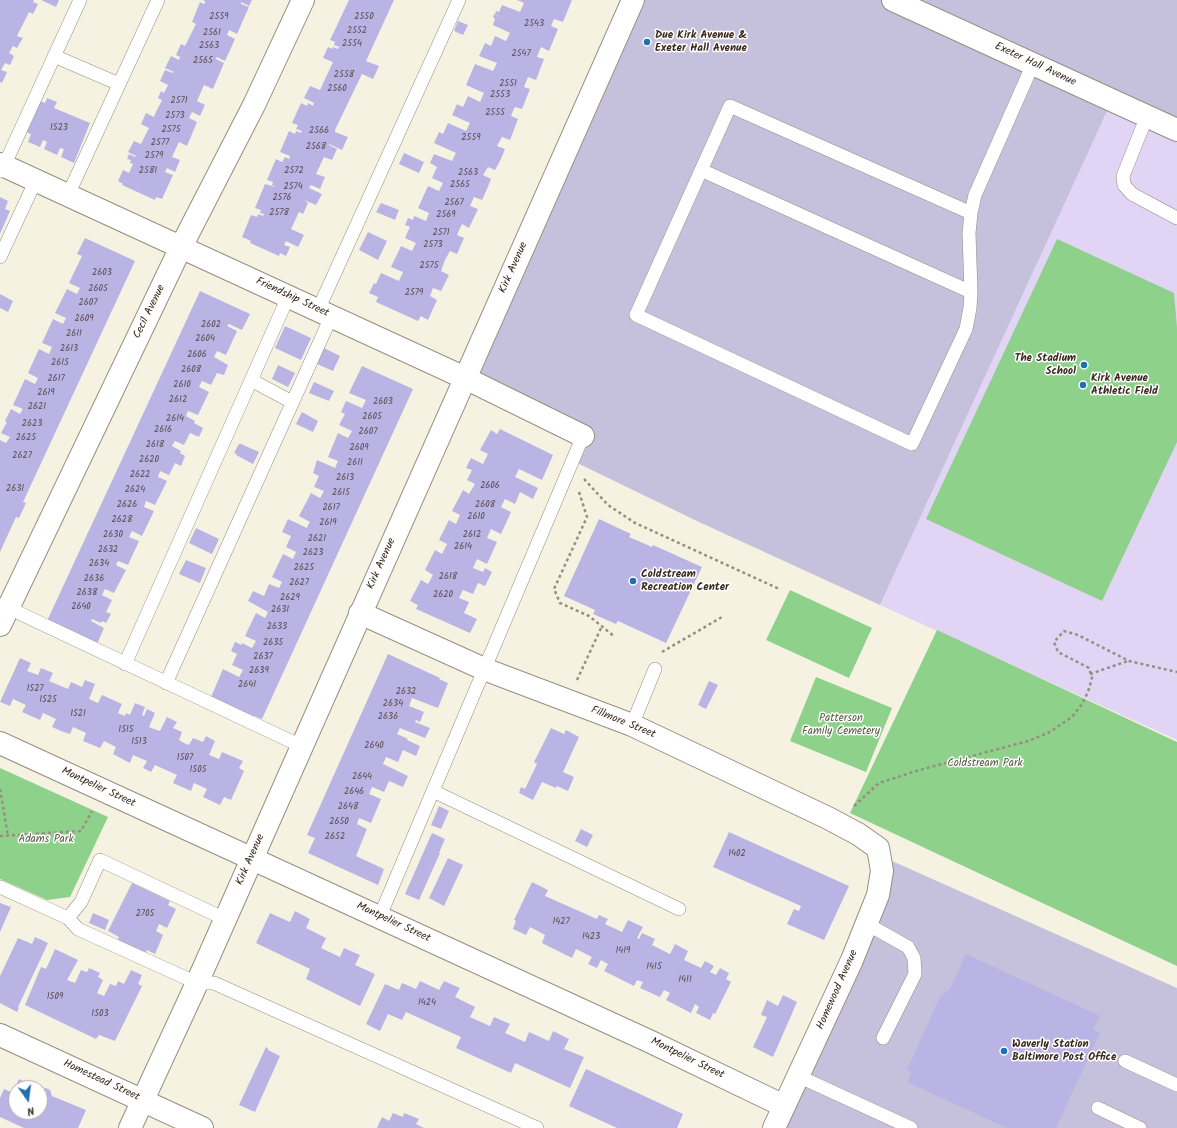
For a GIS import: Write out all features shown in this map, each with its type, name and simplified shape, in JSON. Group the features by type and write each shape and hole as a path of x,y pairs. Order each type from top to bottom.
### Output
{"street":[{"name":"Cecil Avenue","path":"3,613 181,247 254,105 303,0"},
{"name":"Kirk Avenue","path":"130,1128 198,983 301,746 633,0"},
{"name":"Exeter Hall Avenue","path":"893,0 1177,130"},
{"name":"Friendship Street","path":"1,167 36,180 465,378 583,436"},
{"name":"Fillmore Street","path":"360,613 484,669 632,725 828,818 858,834 878,848"},
{"name":"Montpelier Street","path":"0,743 251,859 380,916 651,1042 784,1106"},
{"name":"Homewood Avenue","path":"774,1128 852,960 878,895 882,872 878,848"},
{"name":"Homestead Street","path":"0,1035 202,1128"}],"lane":[{"path":"1,167 80,0"},
{"path":"68,195 158,0"},
{"path":"166,683 292,402 324,313 459,0"},
{"path":"54,56 119,84"},
{"path":"971,213 730,106 636,315 912,444 966,329 971,292 969,233 975,195 1033,64"},
{"path":"1147,116 1122,176 1124,185 1132,194 1177,218"},
{"path":"701,170 971,292"},
{"path":"0,258 36,180"},
{"path":"125,664 288,297"},
{"path":"251,380 292,402"},
{"path":"380,916 583,436"},
{"path":"3,613 125,664 301,746"},
{"path":"632,725 655,669"},
{"path":"433,791 679,909"},
{"path":"68,918 81,902 100,860 225,919"},
{"path":"0,887 68,918 78,929 198,983 214,983 537,1128"},
{"path":"867,924 908,947 914,958 915,974 883,1038"},
{"path":"1125,1061 1177,1085"},
{"path":"798,1076 911,1128"},
{"path":"1098,1108 1140,1128"}],"path":[{"path":"571,464 608,505 636,523 779,589"},
{"path":"571,464 587,517 554,589 560,603 589,616 615,637"},
{"path":"661,653 722,617"},
{"path":"575,686 602,626"},
{"path":"849,811 879,783 916,771 1021,743 1048,733 1072,717 1082,704 1088,692 1092,678 1089,668 1058,652 1054,642 1064,631 1078,635 1129,661 1177,672"},
{"path":"1090,674 1129,661"},
{"path":"0,789 8,836"},
{"path":"0,836 81,831 94,807"}],"shaded area":[{"path":"635,0 1177,0 1177,125 1114,96 880,605 699,522 569,459 580,435 463,380"},
{"name":"The Stadium School","path":"1114,96 1177,125 1177,740 880,605"},
{"path":"874,853 1177,988 1177,1128 769,1128 878,889"}],"green space":[{"name":"Kirk Avenue Athletic Field","path":"1057,239 1174,293 1177,328 1177,442 1102,601 926,519"},
{"path":"790,590 872,628 849,678 766,640"},
{"name":"Coldstream Park","path":"937,630 1177,742 1177,966 850,813"},
{"name":"Patterson Family Cemetery","path":"816,677 892,708 866,772 790,741"},
{"name":"Adams Park","path":"0,768 108,817 70,897 47,900 0,879"}],"building":[{"path":"0,0 34,0 33,2 38,4 33,14 29,12 17,36 23,38 17,48 13,46 9,53 14,56 10,65 5,63 1,70 7,72 2,83 0,82"},
{"path":"41,0 59,0 56,7"},
{"path":"202,0 252,0 249,6 241,2 241,4 249,7 237,34 229,30 227,35 235,39 225,61 217,57 216,59 224,63 213,89 204,85 197,101 205,105 200,116 192,112 189,118 197,122 187,146 179,142 172,157 180,160 175,172 167,168 165,172 173,175 162,199 156,197 155,200 122,185 123,184 118,181 123,170 129,173 133,164 130,163 131,160 127,159 129,154 135,157 136,156 128,152 134,141 141,144 149,128 141,124 146,113 154,117 162,100 158,98 161,91 164,93 168,85 160,81 165,70 174,72 165,68 171,56 179,60 180,57 176,55 181,44 185,46 196,24 192,22 200,2 205,3 205,1"},
{"path":"349,0 394,0 366,61 379,66 373,79 362,74 335,130 335,132 348,137 342,150 329,144 337,149 332,160 324,157 316,174 325,177 320,189 311,185 309,188 322,194 316,205 304,200 308,203 303,214 299,212 291,229 304,235 298,247 286,241 284,245 290,247 286,256 280,253 279,256 250,243 251,241 242,237 251,215 257,217 258,214 263,216 264,214 260,213 261,210 255,208 265,184 276,187 272,185 273,182 267,180 276,159 282,162 285,157 289,159 290,156 280,152 289,131 295,134 296,131 301,133 302,131 296,129 298,125 292,123 301,103 307,106 308,103 313,106 314,103 304,98 310,86 320,90 333,62 323,58 328,47 338,49 339,47 334,45 335,42 330,40"},
{"path":"517,0 572,0 563,22 554,19 551,26 558,29 549,51 541,47 537,57 544,59 536,80 528,77 524,87 530,89 522,109 515,107 511,116 518,119 510,140 502,137 497,146 505,149 501,159 495,170 488,167 483,175 491,179 482,200 474,197 470,206 478,209 469,228 462,224 457,235 464,238 457,254 450,251 445,260 441,271 449,275 441,291 433,288 430,296 437,300 428,320 421,316 418,321 376,302 378,297 369,293 374,283 376,284 381,273 399,281 403,272 391,267 401,246 412,251 416,243 405,238 410,227 405,225 408,218 413,220 414,216 426,221 429,213 418,208 428,186 439,191 443,183 432,178 437,167 430,163 434,154 452,161 456,153 434,143 439,132 443,134 448,123 466,131 470,123 452,115 457,104 463,107 468,96 480,102 484,93 466,85 475,64 493,71 497,63 479,56 485,43 491,46 495,36 506,41 510,33 493,25 495,19 493,17 494,14 503,18 495,14 496,11 499,12 502,5 520,12 524,3"},
{"path":"458,21 468,25 463,35 454,31"},
{"path":"47,98 57,102 54,108 90,123 74,163 61,157 64,149 60,148 57,155 44,149 47,142 43,140 40,147 28,142 31,134 26,132 40,101 45,103"},
{"path":"404,153 424,162 419,173 399,164"},
{"path":"0,197 8,201 5,209 10,211 0,234"},
{"path":"381,203 399,210 395,220 376,212"},
{"path":"368,232 387,241 378,260 359,250"},
{"path":"85,238 135,261 23,502 26,503 19,518 16,517 0,552 0,440 6,443 10,437 1,433 7,422 5,421 11,409 20,414 23,409 13,405 25,379 35,384 38,378 28,373 39,349 49,354 52,347 42,343 53,319 63,324 66,318 55,313 67,289 77,294 80,288 69,283 82,256 77,254"},
{"path":"200,291 250,314 242,330 229,324 227,326 237,331 226,355 217,351 214,357 228,365 224,375 217,373 211,385 202,381 199,387 209,392 198,415 188,411 186,416 203,428 199,437 190,433 184,445 175,441 172,446 181,451 180,453 185,456 181,466 175,463 169,475 160,471 158,477 167,481 155,505 146,501 144,507 154,511 142,536 132,531 129,537 139,541 128,565 118,561 116,565 126,570 114,593 105,589 102,595 112,600 106,612 111,614 106,623 102,621 101,623 92,619 91,621 104,628 97,644 47,621"},
{"path":"0,294 13,301 8,312 0,308"},
{"path":"285,326 311,338 301,360 275,348"},
{"path":"324,348 340,356 333,371 317,364"},
{"path":"278,365 295,373 288,387 272,379"},
{"path":"362,366 413,389 262,719 255,717 211,697 223,669 239,677 243,670 232,665 237,654 231,651 235,642 242,645 242,643 252,648 256,641 245,636 256,613 265,618 268,612 248,601 253,591 264,596 269,584 279,588 282,582 272,577 283,554 293,559 296,552 286,547 291,536 282,532 288,519 307,528 310,522 299,516 311,493 320,498 324,491 314,487 319,476 313,473 317,460 335,468 338,461 328,457 338,433 348,438 352,431 339,425 345,414 341,412 346,401 362,408 366,400 349,393"},
{"path":"314,382 334,391 329,401 309,393"},
{"path":"302,412 318,421 313,432 296,424"},
{"path":"500,429 553,455 542,480 519,469 515,477 538,488 533,499 520,492 515,504 505,499 501,507 511,512 501,534 491,529 487,538 497,542 487,564 477,559 473,568 483,572 485,568 492,572 485,586 478,583 473,594 463,590 459,598 469,602 464,613 477,619 470,633 416,609 418,605 410,601 421,580 428,584 433,575 425,570 435,550 442,554 447,544 439,540 449,520 456,524 460,515 452,511 463,490 469,494 475,484 467,480 472,470 466,468 471,458 483,464 488,454 480,450 491,430 497,434"},
{"path":"239,444 259,452 253,464 234,453"},
{"name":"Coldstream Recreation Center","path":"599,519 631,534 629,537 652,547 653,545 702,567 666,643 618,621 616,624 593,614 595,610 564,596"},
{"path":"196,528 219,539 212,554 189,543"},
{"path":"186,560 206,568 200,583 179,574"},
{"path":"388,654 448,683 438,708 412,698 409,706 424,712 420,722 416,720 415,722 430,728 425,738 400,728 397,734 420,746 416,756 403,750 398,762 386,757 383,764 408,776 403,787 389,781 384,792 372,787 369,794 381,799 371,823 359,818 357,824 367,829 356,856 384,869 378,885 308,853 315,838 307,835"},
{"path":"20,658 31,663 27,671 38,675 41,668 53,673 49,681 68,689 71,682 82,687 85,680 95,684 89,699 98,703 102,695 122,704 118,713 125,716 126,713 130,715 135,703 145,707 142,715 144,716 147,709 155,713 149,727 160,731 167,717 177,722 173,728 182,732 179,740 184,743 189,745 193,738 203,742 206,736 215,741 209,755 219,759 222,752 243,761 239,768 244,771 231,800 224,797 220,805 203,797 207,789 194,783 191,791 173,783 177,775 155,765 151,772 143,768 147,761 133,755 130,763 113,754 116,747 104,741 100,748 83,741 86,733 73,727 70,734 52,727 56,719 43,713 40,720 22,712 26,705 13,699 10,706 0,702"},
{"path":"709,681 718,685 706,709 698,705"},
{"path":"551,728 564,734 566,730 579,737 563,772 574,777 568,791 542,782 533,800 519,793 521,787 525,789 537,764 534,762"},
{"path":"439,806 449,811 441,829 431,825"},
{"path":"581,829 593,835 587,847 575,841"},
{"path":"729,832 849,886 824,940 787,924 794,909 799,911 801,906 713,867"},
{"path":"432,833 445,839 419,900 405,894"},
{"path":"448,858 463,865 444,906 429,898"},
{"path":"532,882 548,890 545,896 597,919 599,915 608,919 605,924 622,932 628,920 643,927 637,938 639,939 642,933 655,939 652,945 670,954 675,944 688,951 684,960 701,968 705,961 714,966 710,972 716,975 720,968 729,973 726,979 731,982 715,1014 713,1013 710,1020 696,1013 699,1007 695,1004 691,1013 666,1000 670,993 664,990 660,997 640,988 643,982 637,980 634,986 604,971 608,964 601,960 597,968 588,964 592,957 576,949 572,958 542,943 545,935 530,927 526,935 513,929 516,921 514,920"},
{"path":"132,883 170,901 168,905 176,909 167,928 159,924 156,931 163,935 155,954 147,950 145,954 117,941 119,937 108,931"},
{"path":"0,903 11,907 0,932"},
{"path":"295,911 310,919 306,928 326,938 321,948 340,957 344,948 360,955 355,965 375,974 360,1006 306,979 310,969 256,943 270,913 290,922"},
{"path":"93,913 109,920 105,930 89,923"},
{"path":"35,937 48,943 17,1012 0,1003 0,976 18,938 32,944"},
{"path":"55,949 78,960 67,980 75,983 81,970 87,972 89,968 100,973 98,977 103,980 97,993 104,996 110,984 116,986 118,981 124,984 131,970 142,975 138,984 142,986 115,1041 99,1035 96,1039 25,1005 41,967 46,969"},
{"name":"Waverly Station Baltimore Post Office","path":"966,954 1100,1016 1093,1030 1100,1033 1056,1128 1007,1128 907,1082 912,1072 907,1070 940,997 950,989"},
{"path":"420,981 439,990 444,981 460,988 455,997 475,1007 470,1017 490,1026 494,1017 510,1024 505,1033 525,1042 529,1032 549,1041 553,1031 569,1039 564,1049 584,1057 570,1088 515,1063 511,1073 456,1048 461,1037 406,1012 402,1020 388,1014 380,1031 366,1024 385,984 399,990 402,983 416,989"},
{"path":"783,995 797,1002 773,1057 753,1047 767,1017 761,1015 767,1000 778,1006"},
{"path":"266,1047 268,1050 280,1056 255,1112 239,1105"},
{"path":"586,1069 683,1114 677,1128 617,1128 569,1106"},
{"path":"4,1089 8,1091 8,1120 48,1120 48,1089 50,1090 52,1096 86,1110 78,1128 24,1128 0,1117 0,1098"},
{"path":"393,1113 403,1117 404,1113 419,1119 416,1124 424,1128 377,1128 382,1117 389,1121"}],"place":[{"name":"Due Kirk Avenue & Exeter Hall Avenue","path":"647,42"},
{"name":"The Stadium School","path":"1084,365"},
{"name":"Kirk Avenue Athletic Field","path":"1083,385"},
{"name":"Coldstream Recreation Center","path":"633,581"},
{"name":"Waverly Station Baltimore Post Office","path":"1004,1051"}]}
